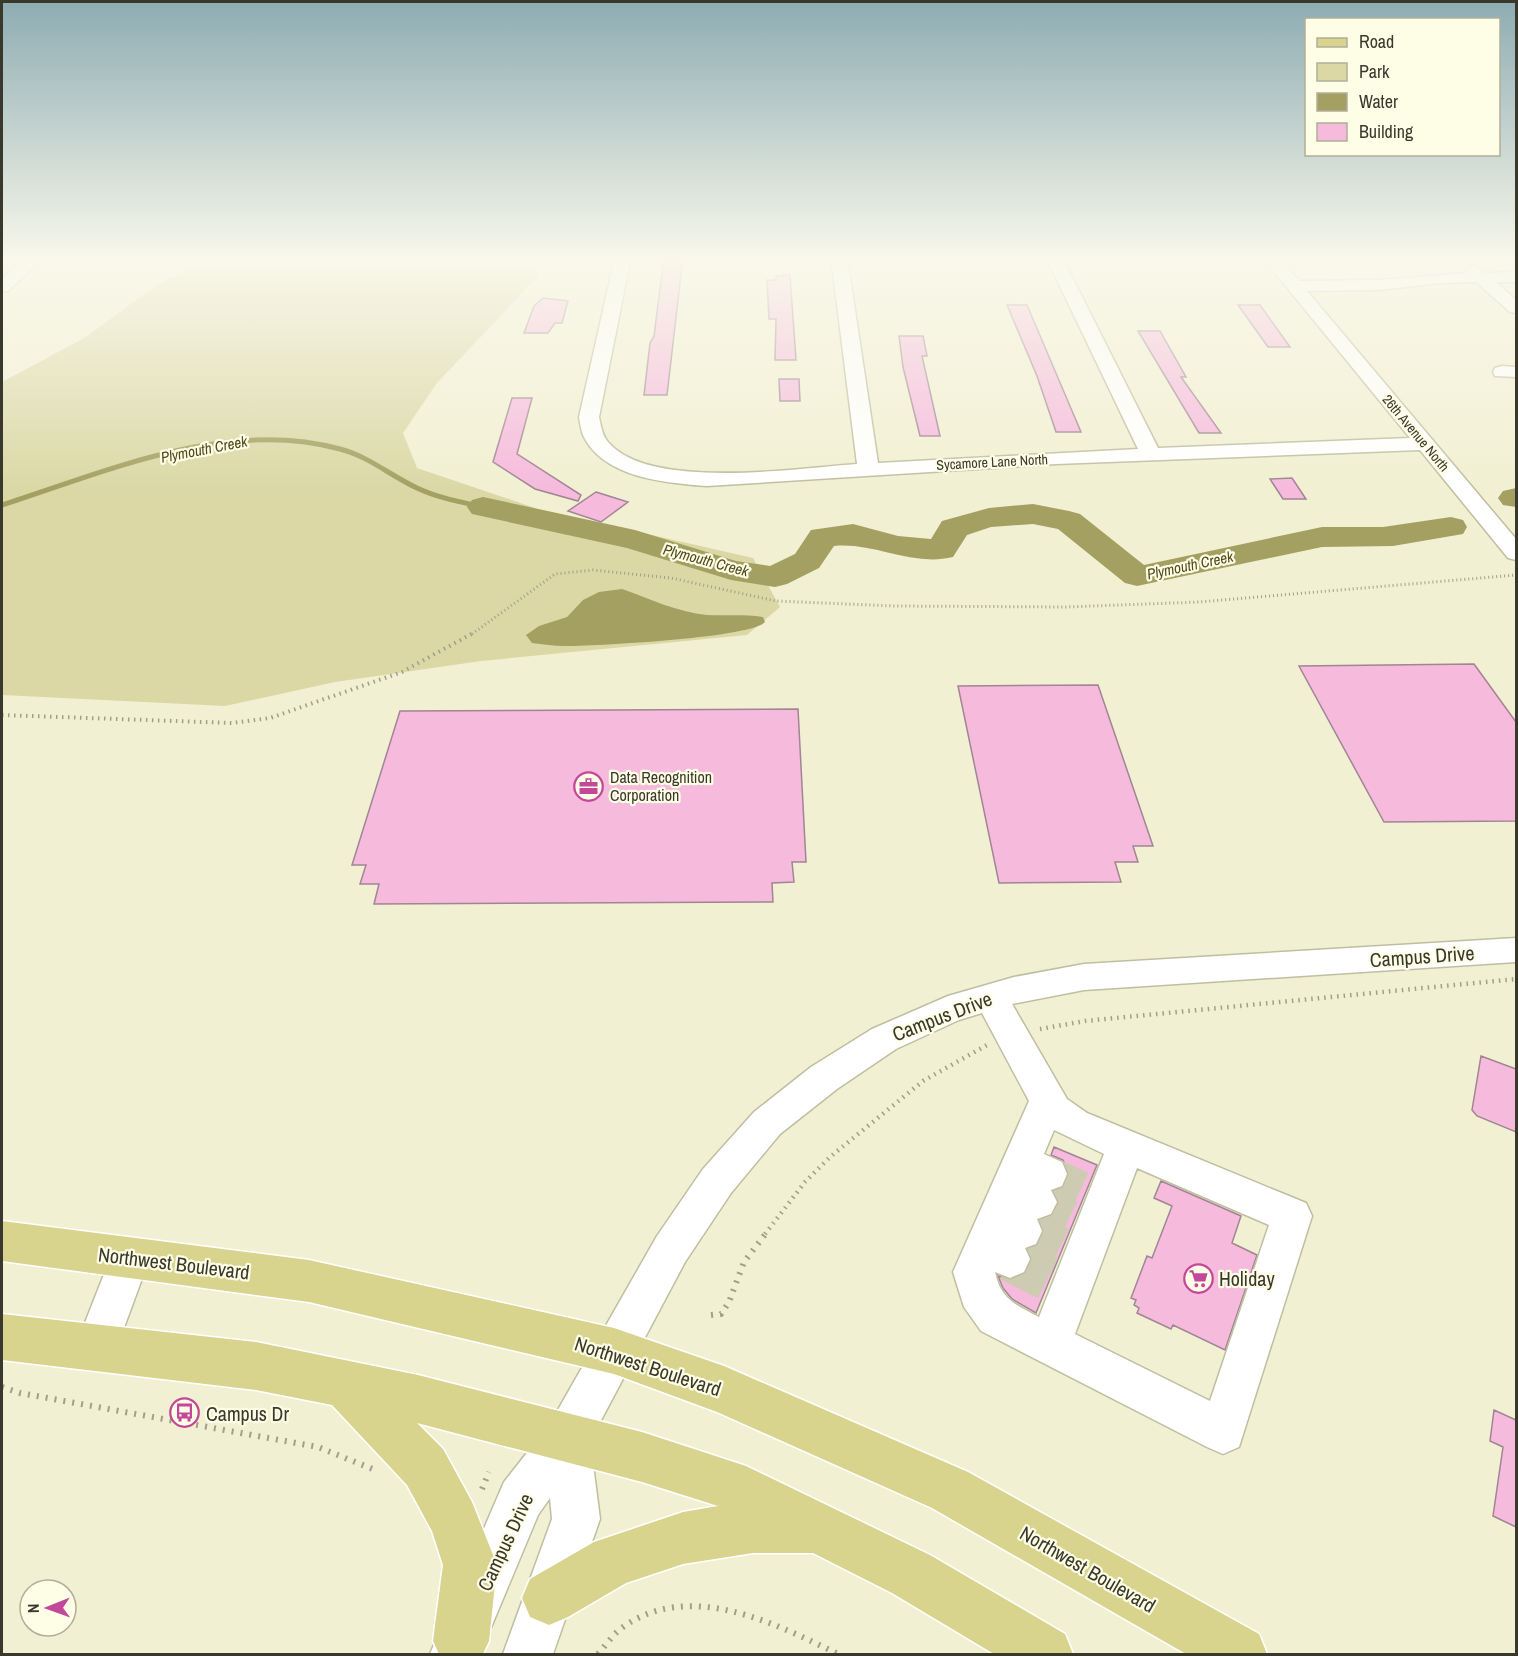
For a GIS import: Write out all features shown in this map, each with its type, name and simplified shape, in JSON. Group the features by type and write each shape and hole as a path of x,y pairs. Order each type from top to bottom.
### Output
{"main road":[{"name":"Northwest Boulevard","path":"2,1241 309,1281 614,1352 724,1390 950,1490 1239,1654"},
{"path":"2,1337 256,1366 418,1399 642,1456 729,1484 911,1574 1045,1654"},
{"path":"346,1384 424,1467 454,1520 470,1566 458,1648"},
{"path":"549,1598 613,1561 683,1538 753,1527 822,1530"}],"street":[{"name":"Sycamore Lane North","path":"607,334 589,417 589,428 594,439 603,449 617,459 635,467 669,476 707,480 868,469 1424,444"},
{"path":"850,334 868,469"},
{"path":"1092,334 1151,455"},
{"name":"26th Avenue North","path":"1334,334 1516,552"},
{"name":"Campus Drive","path":"458,1648 521,1499 567,1438 671,1249 717,1181 767,1123 824,1078 884,1039 948,1010 1014,990 1084,977 1516,950"},
{"path":"991,997 1054,1110 1074,1124 1292,1216 1223,1431 996,1317 979,1293 974,1272 1016,1210 1048,1101"},
{"path":"1050,1344 1077,1239 1126,1146"},
{"path":"96,1348 130,1257"},
{"path":"528,1654 576,1519 567,1438"}],"path":[{"path":"2,715 232,723 270,718 402,672 481,629 529,591 555,574 593,570 671,578 776,601 894,606 1054,607 1199,602 1516,575"},
{"path":"711,1315 721,1314 727,1308 732,1298 736,1275 744,1262 805,1182 830,1157 938,1071 982,1046 1085,1021 1516,978"},
{"path":"2,1388 318,1447 357,1461 378,1472"},
{"path":"482,1489 489,1472"},
{"path":"598,1654 624,1626 648,1613 669,1606 699,1606 732,1612 787,1629 838,1654"}],"green space":[{"path":"90,334 483,334 437,383 403,433 417,468 538,509 753,558 780,607 747,635 481,661 335,682 225,706 2,695 2,382"}],"water":[{"path":"622,589 685,611 707,615 763,617 765,622 753,628 703,637 606,644 564,646 532,643 526,635 539,626 567,617 583,600 599,592"}],"building":[{"path":"674,334 667,395 644,395 650,343 654,336"},
{"path":"776,334 794,334 796,360 775,360"},
{"path":"1019,334 1039,334 1081,432 1056,432 1037,376"},
{"path":"1140,334 1162,334 1186,377 1181,377 1221,433 1199,433"},
{"path":"1259,334 1281,334 1290,347 1268,347"},
{"path":"899,336 923,336 927,356 922,356 940,436 920,436 903,367"},
{"path":"779,379 799,379 800,401 780,401"},
{"path":"512,398 532,398 517,454 581,495 578,501 535,489 493,462"},
{"path":"1292,478 1306,499 1283,499 1270,479"},
{"path":"596,492 628,502 601,522 568,511"},
{"path":"1474,664 1516,722 1516,821 1384,822 1299,666"},
{"path":"1098,685 1153,846 1133,846 1138,862 1115,862 1121,882 999,883 958,686"},
{"name":"Data Recognition Corporation","path":"798,709 806,862 792,862 794,882 772,883 773,902 374,904 379,884 360,884 366,865 352,865 400,711"},
{"path":"1481,1056 1516,1069 1516,1132 1477,1116 1472,1110"},
{"path":"1054,1147 1097,1165 1036,1313 1012,1299 1003,1288 998,1276 1011,1280 1026,1273 1032,1260 1028,1249 1038,1245 1044,1232 1040,1220 1053,1215 1059,1203 1054,1191 1064,1187 1069,1173 1063,1160 1051,1155"},
{"name":"Holiday","path":"1161,1181 1241,1216 1232,1243 1257,1255 1225,1350 1173,1325 1171,1329 1137,1313 1139,1308 1134,1305 1136,1300 1131,1298 1147,1256 1152,1258 1172,1206 1154,1198"},
{"path":"1494,1410 1516,1420 1516,1527 1493,1516 1503,1447 1490,1441"}],"waterway":[{"name":"Plymouth Creek","path":"2,505 126,464 168,453 211,444 254,440 297,441 340,449 360,456 425,491 483,507"},
{"name":"Plymouth Creek","path":"483,507 635,540 731,570 775,577 807,561 823,537 853,534 897,546 941,550 954,528 989,518 1033,514 1069,521 1137,576 1322,537 1412,534 1451,527"}],"tunnel":[{"path":"1048,1174 1085,1191"},
{"path":"1037,1202 1072,1219"},
{"path":"1022,1231 1028,1234"},
{"path":"1025,1232 1059,1249"},
{"path":"1010,1259 1048,1278"}],"place":[{"name":"Data Recognition Corporation","path":"589,786"},
{"name":"Holiday","path":"1198,1278"},
{"name":"Campus Dr","path":"185,1413"}]}
